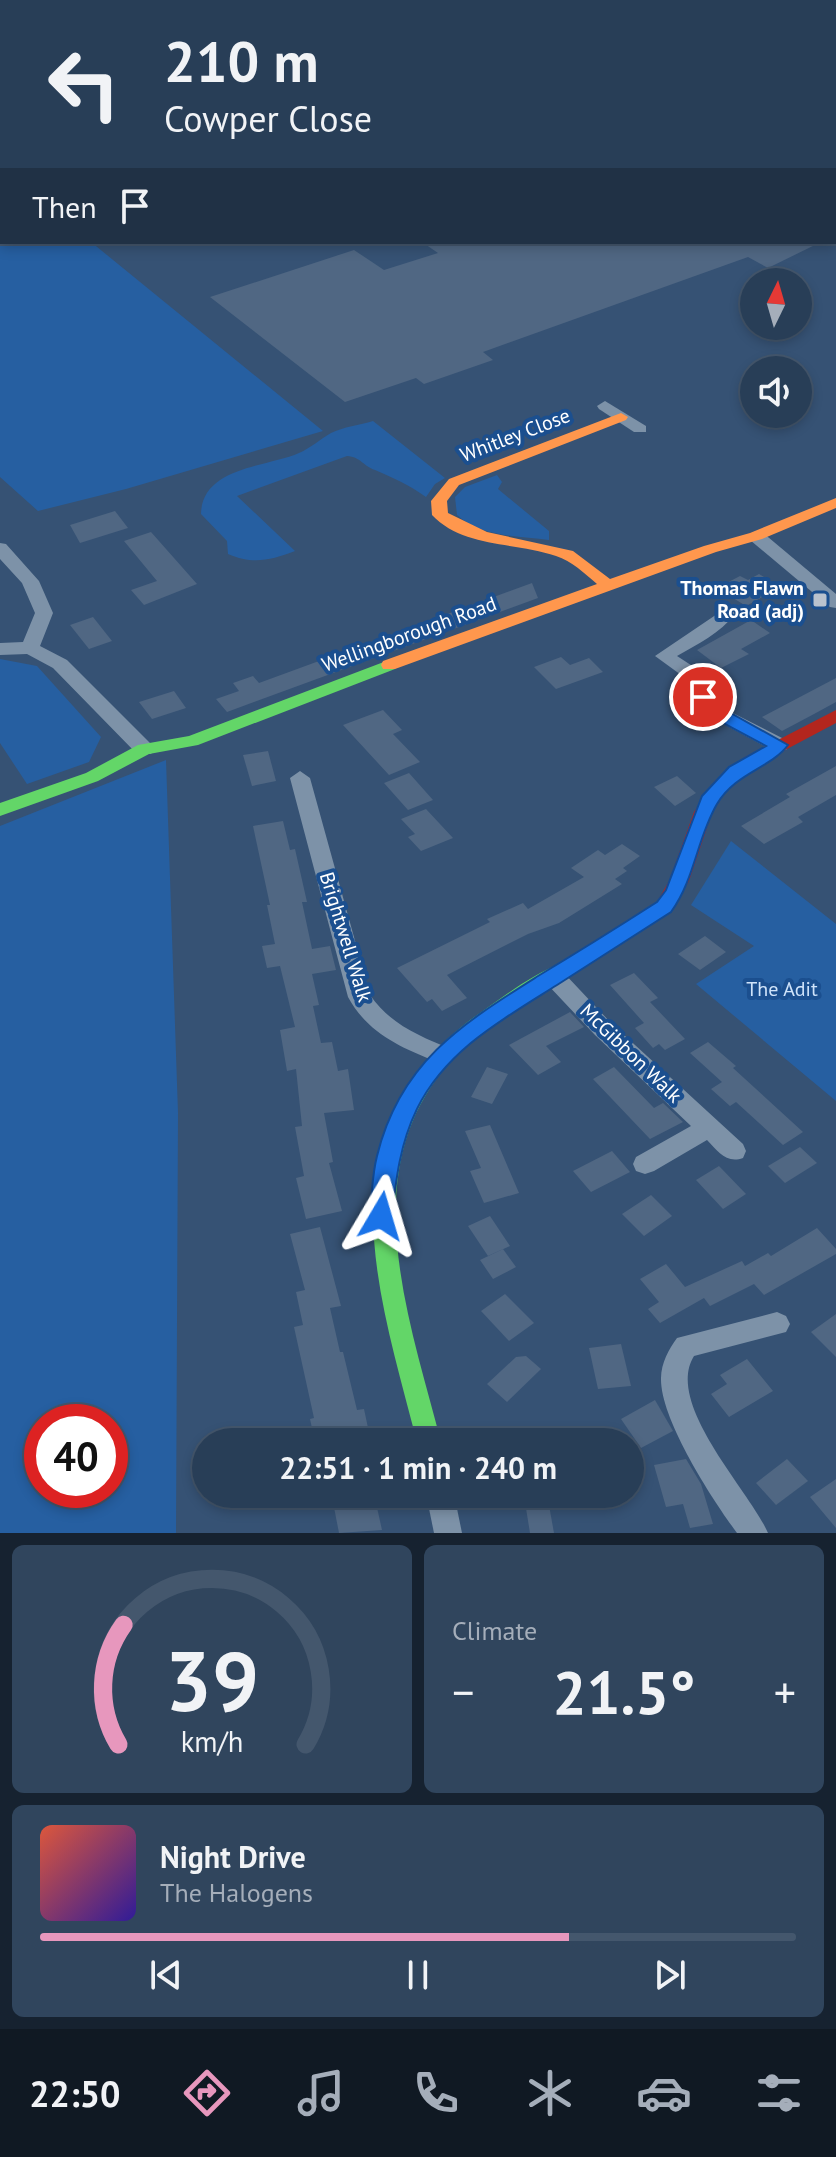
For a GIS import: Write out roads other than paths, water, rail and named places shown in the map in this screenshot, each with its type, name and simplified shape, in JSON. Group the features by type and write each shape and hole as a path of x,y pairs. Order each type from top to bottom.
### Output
{"street":[{"path":"605,406 640,429"},
{"name":"Whitley Close","path":"607,585 564,553 466,533 443,517 439,504 454,482 621,417"},
{"name":"Wellingborough Road","path":"0,810 92,777 144,749 192,741 297,698 607,585 756,536 836,503"},
{"path":"756,536 836,603"},
{"path":"0,548 30,581 44,613 30,648"},
{"path":"726,614 709,629 664,656 710,686 703,697 714,711 779,745"},
{"path":"0,649 30,648 60,664 144,749"},
{"path":"426,1428 386,1265 381,1216 388,1156 401,1121 424,1078 443,1055 474,1027 664,907 675,892 709,801 736,771 779,745 832,723"},
{"name":"Brightwell Walk","path":"300,778 359,997 372,1017 397,1037 443,1055"},
{"name":"McGibbon Walk","path":"555,978 603,1029 734,1151"},
{"path":"645,1164 709,1127"},
{"path":"754,1533 735,1509 687,1422 675,1385 676,1359 686,1346 777,1324"},
{"path":"443,1508 448,1533"}],"place":[{"name":"Thomas Flawn Road (adj)","path":"820,600"}],"park label":[{"name":"The Adit","path":"782,989"}]}
